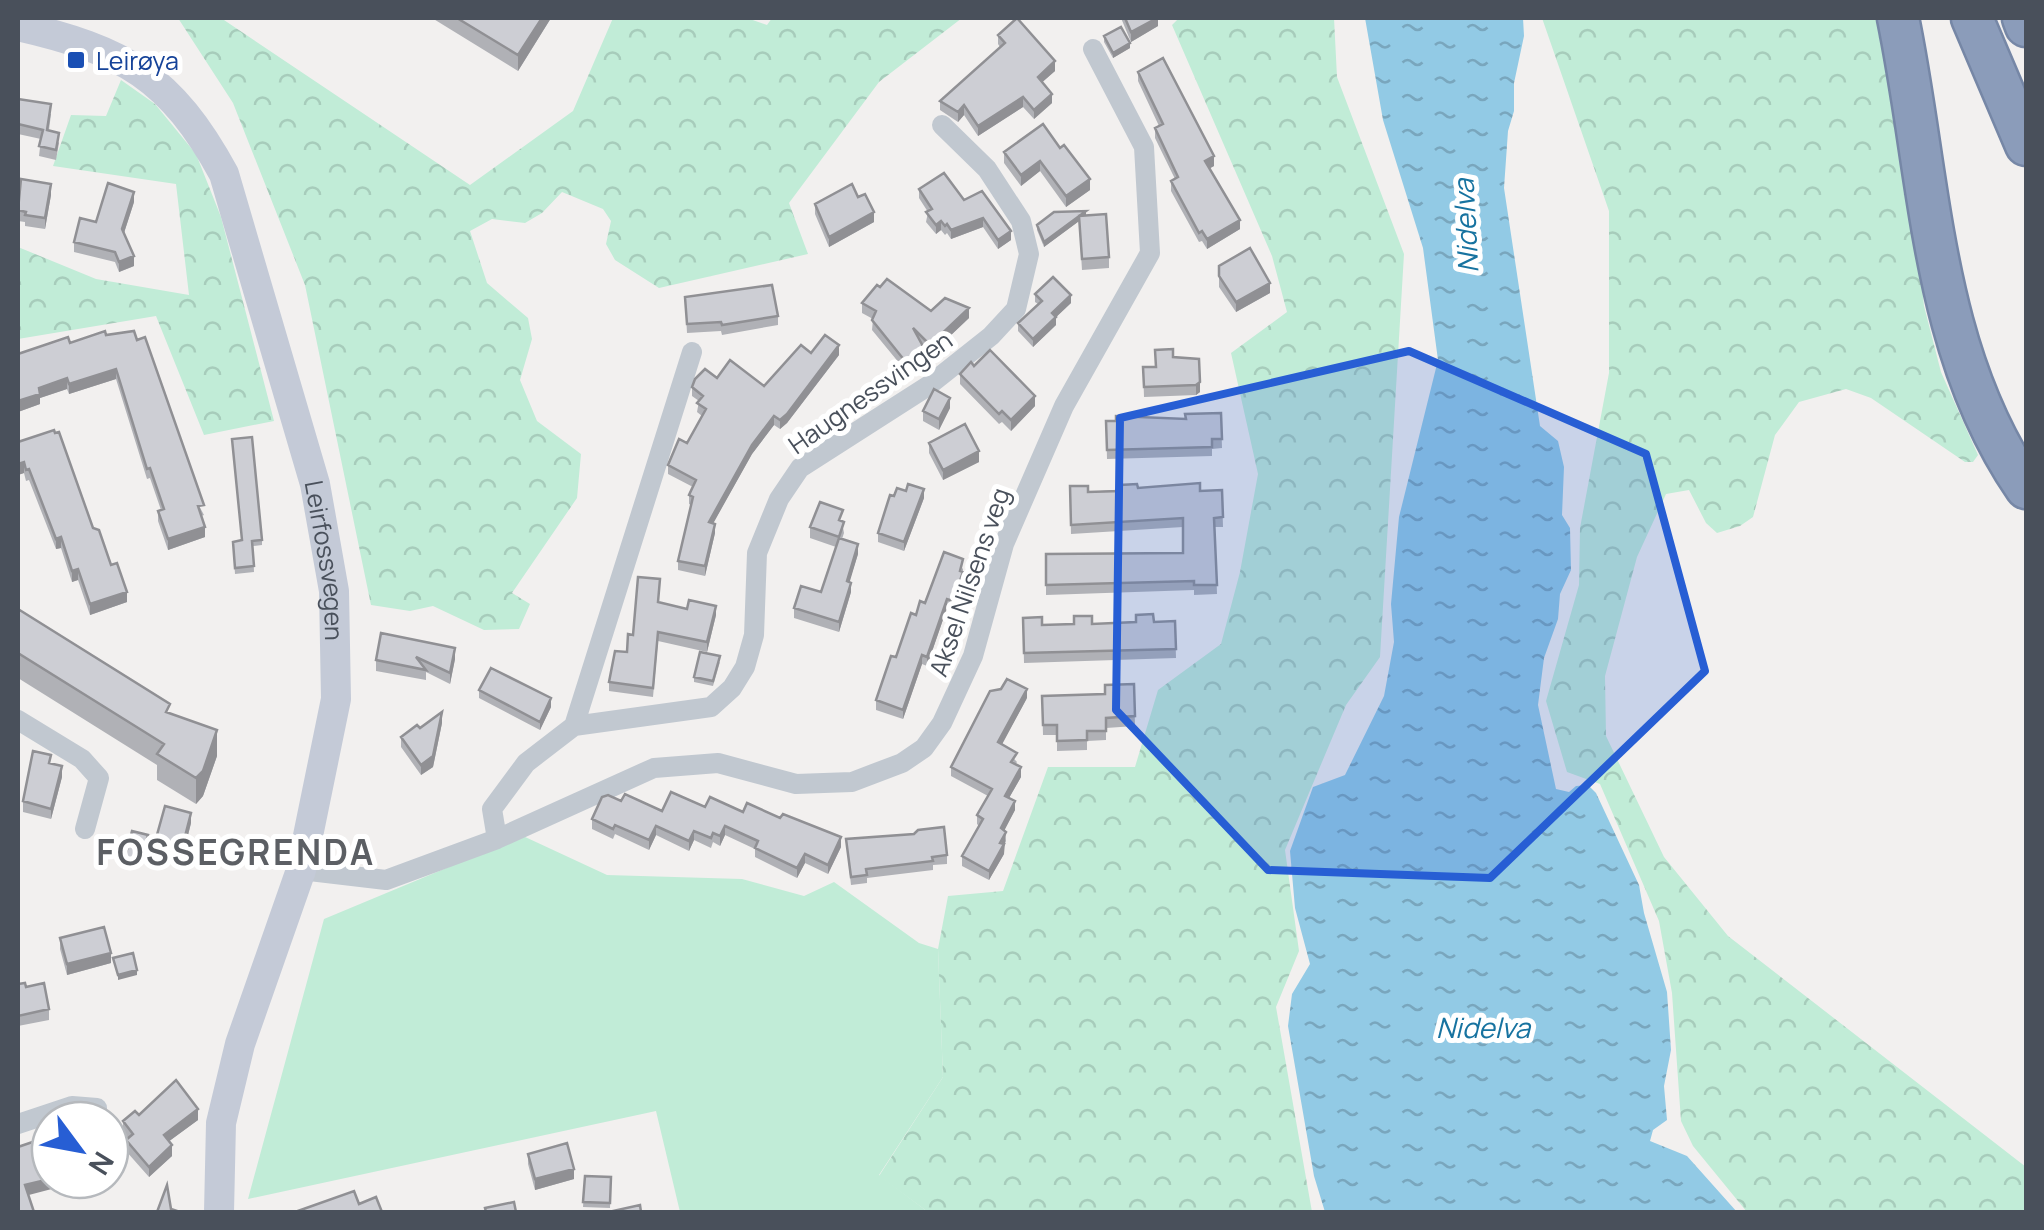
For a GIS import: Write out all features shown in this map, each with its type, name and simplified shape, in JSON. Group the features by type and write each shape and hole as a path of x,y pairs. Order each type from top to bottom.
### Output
{"highway":[{"path":"1898,18 1955,338 1985,420 2026,488"},
{"path":"1972,18 2026,145"},
{"path":"2023,18 2026,26"}],"street":[{"name":"Leirfossvegen","path":"18,26 68,38 130,64 168,93 203,136 224,174 315,484 334,592 336,699 301,870 236,1060 222,1123 219,1212"},
{"name":"Aksel Nilsens veg","path":"301,870 386,880 497,839 654,768 718,763 796,784 852,782 902,763 924,748 942,723 973,656 1004,544 1064,406 1150,253 1144,146 1093,49"},
{"name":"Haugnessvingen","path":"497,839 492,809 526,763 574,726 711,707 732,688 745,668 754,635 757,553 779,498 800,468 928,386 991,336 1016,310 1029,254 1020,222 987,169 942,126"},
{"path":"574,726 692,352"},
{"path":"18,720 82,759 99,778 85,829"}],"highlighted area":[{"path":"1409,351 1646,454 1705,671 1490,878 1268,870 1116,710 1120,418"}],"green space":[{"path":"178,18 221,18 470,185 573,111 613,18 747,18 767,25 772,18 962,18 879,82 789,203 808,254 659,288 615,260 606,244 611,221 603,209 562,192 542,213 525,223 492,219 470,231 487,283 528,318 532,339 520,380 537,421 581,454 577,498 512,593 530,604 519,629 484,630 433,606 410,611 371,605 305,285 233,103"},
{"path":"1179,18 1334,18 1337,77 1404,254 1380,657 1346,705 1285,850 1299,951 1276,1007 1312,1212 928,1212 879,1176 943,1077 938,949 948,896 1003,891 1048,767 1135,767 1158,690 1221,644 1240,572 1258,474 1231,353 1287,312 1272,256 1172,25"},
{"path":"1542,18 1883,18 1901,78 1924,306 1941,372 1978,455 1973,462 1965,462 1871,398 1846,389 1799,402 1775,435 1753,517 1740,526 1717,533 1706,523 1689,490 1666,494 1637,557 1605,676 1606,736 1664,857 1728,936 2026,1167 2026,1212 1747,1212 1693,1146 1681,1121 1672,993 1659,921 1600,784 1567,772 1546,701 1579,585 1580,528 1609,373 1609,211"},
{"path":"121,80 155,104 196,154 221,217 274,421 204,435 156,316 18,339 18,247 96,279 189,295 176,184 53,166 71,115 106,116"},
{"path":"523,836 607,875 742,879 804,896 834,882 919,943 938,949 943,1077 879,1175 928,1212 680,1212 656,1111 248,1199 324,919"}],"water":[{"name":"Nidelva","path":"1365,18 1523,18 1504,188 1540,426 1558,441 1564,467 1562,515 1570,528 1571,570 1560,594 1558,619 1544,658 1538,705 1556,789 1569,792 1576,786 1588,785 1596,793 1639,885 1667,992 1671,1050 1664,1086 1667,1120 1653,1130 1650,1141 1687,1156 1737,1212 1325,1212 1314,1176 1288,1026 1292,994 1310,964 1295,908 1290,851 1313,787 1345,775 1384,696 1394,642 1391,604 1399,517 1438,360 1423,248 1383,120"}],"building":[{"path":"457,18 542,18 518,55"},
{"path":"1017,18 1055,61 1038,77 1052,94 1034,110 1023,97 978,126 964,105 958,112 940,101 1005,43 998,35"},
{"path":"1125,18 1157,18 1131,32"},
{"path":"1121,27 1130,43 1113,53 1104,36"},
{"path":"1163,58 1214,156 1205,161 1240,220 1207,239 1202,231 1199,233 1171,181 1178,177 1155,128 1163,124 1138,72"},
{"path":"18,99 51,104 47,130 59,133 56,150 39,146 43,130 18,124"},
{"path":"1043,124 1090,179 1066,196 1040,161 1021,175 1004,152"},
{"path":"944,173 964,200 982,191 1011,231 998,240 983,218 951,230 941,221 936,225 926,212 932,209 919,189"},
{"path":"21,179 51,184 45,218 18,210"},
{"path":"108,183 134,192 122,229 134,256 119,262 115,252 74,242 80,218 96,222"},
{"path":"852,184 858,197 865,194 874,212 829,237 815,204"},
{"path":"1086,211 1044,242 1037,225 1054,212"},
{"path":"1106,214 1109,257 1082,259 1079,216"},
{"path":"1250,248 1270,283 1236,302 1219,276 1219,266"},
{"path":"1053,277 1071,295 1052,313 1056,317 1033,339 1018,323 1042,301 1035,294"},
{"path":"887,279 931,311 945,298 969,308 930,345 913,328 925,350 909,366 872,320 876,311 862,303"},
{"path":"772,285 778,316 722,325 687,324 685,297"},
{"path":"105,331 106,335 134,331 137,340 145,337 204,505 198,506 205,527 168,539 158,511 164,509 150,468 147,469 116,369 69,384 67,378 39,388 40,394 18,401 18,354 68,337 70,343"},
{"path":"825,335 839,345 787,414 780,420 774,416 752,445 709,522 715,524 705,566 678,561 693,497 689,495 696,480 668,465 679,439 687,443 706,409 697,403 703,396 692,387 695,379 705,369 717,378 730,360 764,386 801,345 811,353"},
{"path":"1173,349 1173,357 1199,359 1200,382 1144,387 1143,367 1156,367 1155,350"},
{"path":"990,350 1035,396 1011,420 1002,411 999,414 960,374"},
{"path":"934,389 950,398 939,419 923,411"},
{"path":"1221,413 1222,439 1212,439 1212,447 1107,450 1106,421 1116,421 1116,416 1186,419 1185,414"},
{"path":"965,424 979,451 943,470 929,443"},
{"path":"54,430 59,432 93,528 99,530 111,565 117,563 127,592 90,604 78,569 72,571 61,537 56,539 29,469 26,470 24,462 18,464 18,442"},
{"path":"252,437 262,540 252,541 254,566 235,568 233,542 242,540 232,439"},
{"path":"1200,483 1200,491 1222,490 1223,517 1214,518 1217,585 1194,585 1194,581 1046,585 1046,554 1183,553 1183,518 1071,525 1070,486 1088,486 1088,492 1120,491 1120,485 1137,484 1138,488"},
{"path":"908,484 924,489 904,542 878,533 890,495 894,496 897,488 906,491"},
{"path":"820,502 843,510 839,537 810,527"},
{"path":"839,538 858,544 839,622 794,608 801,586 821,592"},
{"path":"944,552 963,559 963,572 953,601 947,599 927,657 922,655 903,710 876,700 891,656 896,657 911,613 916,615 920,601 925,603"},
{"path":"638,577 660,579 658,602 687,609 689,600 716,606 707,642 658,632 653,688 609,682 615,651 627,652 628,634 633,635"},
{"path":"18,609 170,704 166,712 217,730 203,771 196,778 157,754 164,744 18,653"},
{"path":"1153,614 1154,622 1175,621 1176,649 1024,653 1023,618 1042,617 1042,625 1074,624 1074,616 1092,616 1092,624 1136,622 1136,615"},
{"path":"381,633 455,648 450,673 416,657 426,670 376,660"},
{"path":"700,652 720,656 713,681 694,677"},
{"path":"491,668 551,698 540,722 479,690"},
{"path":"1007,679 1027,689 998,742 1017,753 1011,762 1021,767 1005,796 1015,801 1001,828 1006,832 1000,843 1004,844 989,871 962,856 983,819 977,815 992,789 951,767 990,691 1001,689"},
{"path":"1134,684 1135,716 1106,718 1106,731 1087,731 1087,740 1057,741 1057,725 1043,725 1042,696 1105,694 1105,685"},
{"path":"442,712 433,756 421,765 401,737"},
{"path":"33,751 51,755 49,763 62,766 51,809 23,801"},
{"path":"671,792 705,807 710,797 743,812 747,803 841,837 828,865 805,854 797,868 755,848 758,841 725,826 720,836 713,833 711,838 694,831 689,841 656,826 649,840 592,819 602,797 608,795 621,801 625,794 662,811"},
{"path":"165,806 191,813 182,848 155,842"},
{"path":"944,827 947,855 932,857 933,861 866,869 867,875 851,877 846,839 914,834"},
{"path":"132,831 148,835 140,861 125,857"},
{"path":"104,927 111,953 67,964 60,938"},
{"path":"133,953 137,970 118,975 113,958"},
{"path":"25,983 26,987 44,983 49,1009 18,1016 18,984"},
{"path":"176,1080 198,1109 164,1135 172,1145 149,1167 130,1145 130,1115 135,1111 139,1115"},
{"path":"30,1143 30,1184 25,1185 34,1212 18,1212 18,1147"},
{"path":"567,1143 574,1169 535,1179 528,1154"},
{"path":"585,1176 611,1177 610,1203 583,1202"},
{"path":"167,1185 171,1209 180,1212 157,1212"},
{"path":"354,1191 359,1204 376,1197 382,1212 295,1212"},
{"path":"514,1202 516,1212 486,1212 485,1208"},
{"path":"640,1205 641,1212 613,1212 613,1211"}],"place":[{"name":"Leirøya","path":"76,60"}],"district":[{"name":"FOSSEGRENDA","path":"236,852"}]}
